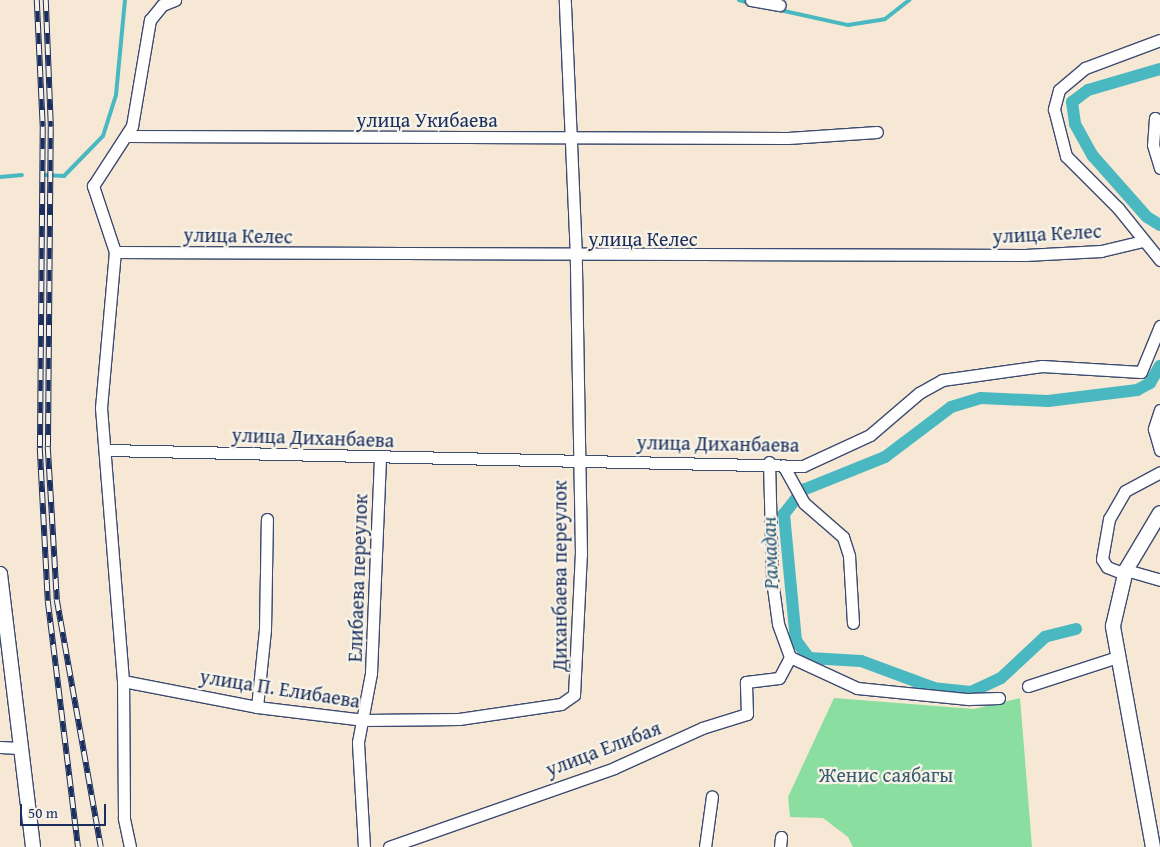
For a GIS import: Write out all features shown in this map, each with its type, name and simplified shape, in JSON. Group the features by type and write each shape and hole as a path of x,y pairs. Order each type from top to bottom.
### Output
{"main road":[{"path":"1153,847 1117,657 1114,607 1160,513"},
{"path":"0,574 33,847"}],"street":[{"path":"130,847 124,818 123,681 108,532 107,450 101,408 115,252 93,186 128,136 150,20 162,5 175,0"},
{"path":"565,0 576,257 577,460"},
{"path":"751,0 780,5"},
{"path":"1160,40 1085,68 1059,90 1054,109 1066,156 1160,260"},
{"path":"1155,118 1153,145 1160,168"},
{"name":"улица Укибаева","path":"128,136 788,138 877,132"},
{"name":"улица Келес","path":"115,252 576,257 1025,255 1101,251 1142,241"},
{"name":"улица Диханбаева","path":"107,450 380,459 769,462 782,465 818,461 870,435 919,393 942,380 1042,366 1141,372 1160,326"},
{"path":"1160,410 1154,429 1160,450"},
{"name":"Елибаева переулок","path":"364,847 358,742 364,720 371,673 380,459"},
{"name":"Диханбаева переулок","path":"576,690 581,554 577,460"},
{"path":"769,462 772,580 778,624 790,657 857,688 968,700 999,698"},
{"path":"782,465 804,502 843,537 849,556 853,623"},
{"path":"1160,472 1117,499 1102,545 1104,564 1110,568 1160,580"},
{"path":"257,707 265,629 267,519"},
{"name":"улица Елибая","path":"389,847 614,768 702,728 747,714 746,682 779,678 790,657"},
{"path":"1028,686 1117,657"},
{"name":"улица П. Елибаева","path":"123,681 257,707 364,720 468,717 561,704 576,690"},
{"path":"0,747 20,748"},
{"path":"705,847 712,796"}],"green space":[{"name":"Женис саябагы","path":"834,698 974,709 1020,698 1032,847 853,847 848,837 823,818 790,817 788,797"}],"waterway":[{"path":"45,175 64,176 103,136 116,95 125,0"},
{"path":"739,0 749,3"},
{"path":"775,9 848,25 885,19 909,0"},
{"name":"Рамадан","path":"1160,69 1088,90 1072,102 1075,124 1093,156 1147,217 1160,225"},
{"path":"0,177 22,175"},
{"name":"Рамадан","path":"1076,629 1045,637 1001,678 971,692 934,688 861,661 809,658 796,641 784,514 803,490 885,457 951,407 981,398 1048,401 1137,390 1150,383 1160,366"}],"railway":[{"path":"37,0 43,127 40,448 48,601 78,847"},
{"path":"46,0 51,127 48,447 57,600 101,847"}]}
